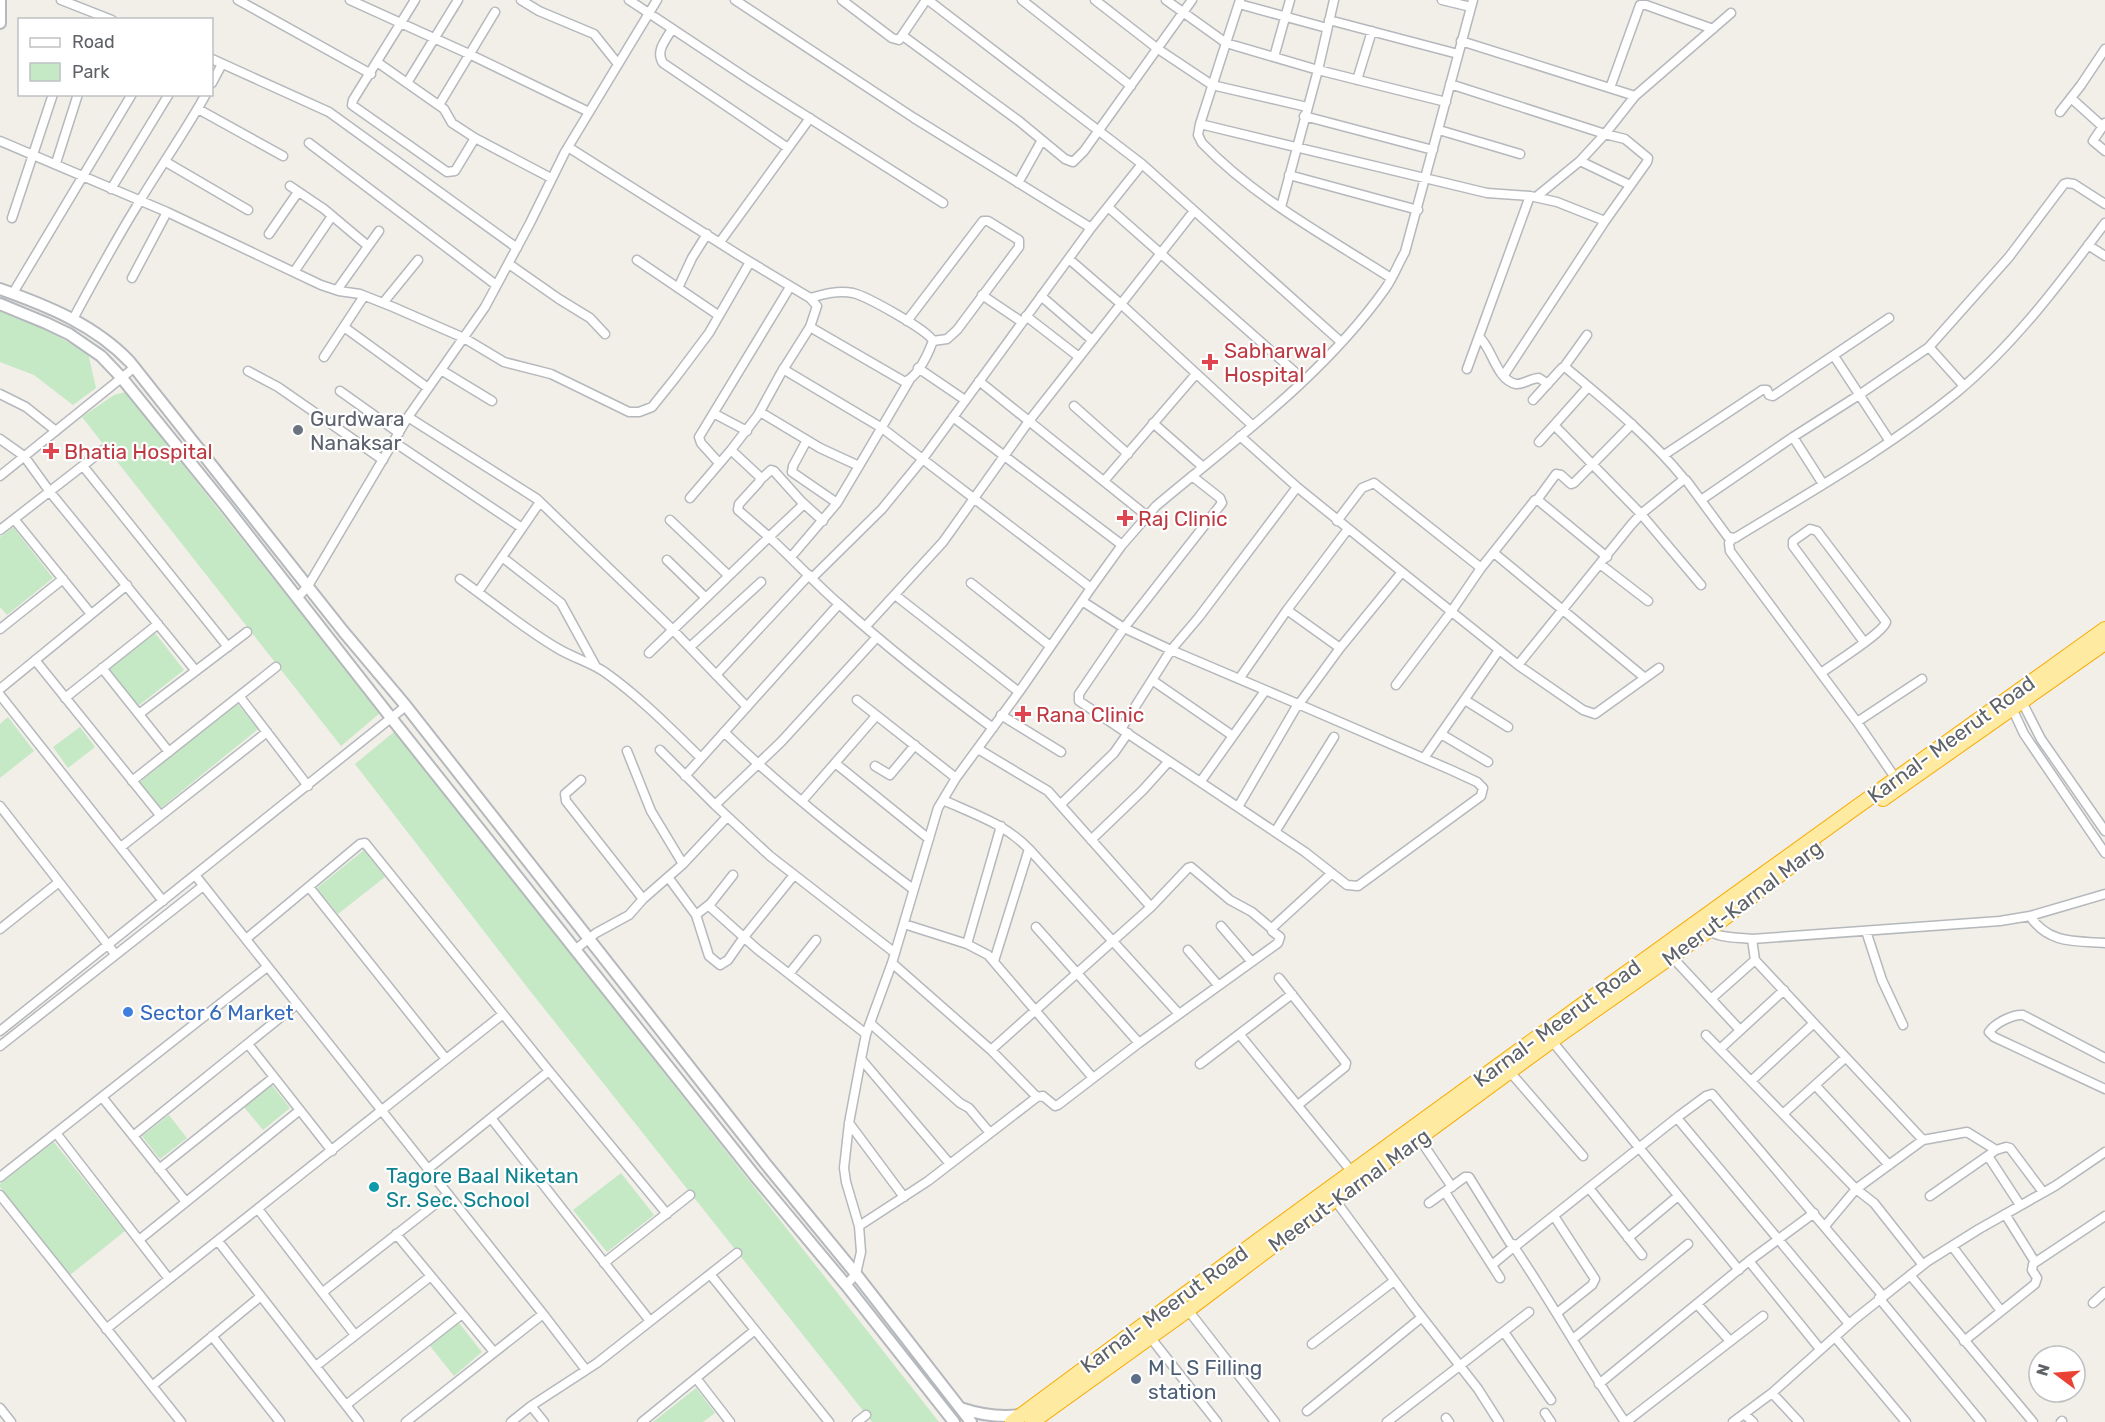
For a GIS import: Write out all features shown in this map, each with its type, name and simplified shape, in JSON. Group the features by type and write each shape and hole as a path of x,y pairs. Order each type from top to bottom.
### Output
{"highway":[{"name":"Karnal- Meerut Road","path":"1022,1420 1352,1172 1705,925 1896,779 2014,700 2105,629"},
{"name":"Meerut-Karnal Marg","path":"1022,1420 1188,1310 1419,1138 1672,957 1705,925 1820,844 2014,700 2105,644"}],"street":[{"path":"61,0 107,18"},
{"path":"238,0 255,4 271,20 335,52 370,74"},
{"path":"350,0 589,112"},
{"path":"415,0 352,100 354,108 450,173 455,171 475,138"},
{"path":"407,83 458,0"},
{"path":"521,0 539,11 594,34 618,64"},
{"path":"629,0 943,203"},
{"path":"298,597 308,586 408,417 464,338 496,285 568,147 657,0"},
{"path":"735,0 905,113 1091,228"},
{"path":"842,0 892,38 899,40 927,0 1142,164 1341,342"},
{"path":"1022,0 1131,86"},
{"path":"1095,0 1158,49 1212,85 1307,107"},
{"path":"1166,0 1226,43 1318,70 1446,102"},
{"path":"903,36 953,71 1065,159 1073,162 1084,151 1192,0"},
{"path":"1274,57 1290,0"},
{"path":"1281,207 1318,70 1334,0"},
{"path":"846,1285 856,1274 861,1252 859,1226 844,1168 849,1123 866,1034 892,963 928,839 943,800 956,778 1091,588 1147,516 1304,380 1341,342 1386,287 1405,252 1418,210 1472,4 1442,0"},
{"path":"0,1 0,23"},
{"path":"1391,278 1257,191 1202,143 1198,135 1200,124 1239,2 1285,16 1372,31 1458,54"},
{"path":"1610,88 1640,5 1646,5 1713,29"},
{"path":"439,105 495,12"},
{"path":"1467,369 1533,197 1580,161 1635,96 1731,13"},
{"path":"672,29 660,49 660,58 663,63 788,148"},
{"path":"1357,80 1372,31"},
{"path":"1461,41 1635,96"},
{"path":"2060,112 2105,49"},
{"path":"213,60 329,112 517,248"},
{"path":"377,62 439,105 447,112 452,123 475,138 551,178"},
{"path":"213,81 222,64"},
{"path":"1450,84 1625,139 1648,156 1647,162 1504,375"},
{"path":"12,218 52,96"},
{"path":"56,163 77,96"},
{"path":"13,293 131,96"},
{"path":"111,189 168,96"},
{"path":"73,320 139,202 205,96"},
{"path":"2070,98 2104,124 2093,141 2105,151"},
{"path":"198,109 283,156"},
{"path":"1304,117 1433,150"},
{"path":"720,242 810,118"},
{"path":"1200,124 1487,193 1533,197 1557,202 1605,222"},
{"path":"1439,130 1520,154"},
{"path":"1018,183 1042,140"},
{"path":"0,141 166,212 294,272 337,290 383,303 464,338 504,362 551,374 629,412 639,412 652,407 702,344 750,262"},
{"path":"309,143 496,285"},
{"path":"568,147 810,298 817,306 810,327 783,369 760,412 747,431 690,498"},
{"path":"1580,161 1630,185"},
{"path":"166,162 248,210"},
{"path":"716,675 810,577 887,504 922,460 1091,228 1142,164"},
{"path":"1289,175 1418,210"},
{"path":"1701,500 1929,347 2009,257 2064,184 2074,184 2104,202"},
{"path":"290,186 332,216 368,246"},
{"path":"269,234 298,192"},
{"path":"1108,207 1304,380"},
{"path":"866,626 943,542 1029,421 1194,211"},
{"path":"132,278 166,212"},
{"path":"294,272 332,216"},
{"path":"791,557 837,504 933,341 949,337 957,330 1020,244 1019,240 986,220 980,223 907,321"},
{"path":"1896,779 1857,722 1730,551 1729,543 1889,440 1964,386 2029,320 2059,285 2105,223"},
{"path":"337,290 379,231"},
{"path":"678,288 692,258 707,234"},
{"path":"2088,245 2105,256"},
{"path":"383,303 418,260"},
{"path":"637,260 718,315"},
{"path":"1069,260 1121,304 1252,425"},
{"path":"508,264 590,318 605,334"},
{"path":"719,463 699,440 700,435 715,414 790,287"},
{"path":"0,289 73,320 108,341 135,367 406,706 971,1422"},
{"path":"810,298 833,292 852,293 874,301 928,334 933,341"},
{"path":"982,295 1024,319 1078,357"},
{"path":"324,357 364,296"},
{"path":"1041,296 1092,340"},
{"path":"0,304 46,323 78,340 101,356 121,377 298,597 754,1176 846,1285 951,1420"},
{"path":"1664,454 1762,390 1767,390 1769,395 1773,396 1889,318"},
{"path":"344,327 428,388"},
{"path":"810,327 901,381 909,381"},
{"path":"1533,400 1564,367 1587,335"},
{"path":"1479,336 1484,340 1492,359 1504,375 1517,384 1539,378 1548,384"},
{"path":"1929,347 1964,386"},
{"path":"1834,356 1889,440"},
{"path":"0,476 135,367"},
{"path":"1564,367 1664,454 1728,537 1732,539"},
{"path":"918,368 965,400"},
{"path":"783,369 882,428 1091,588"},
{"path":"441,370 492,401"},
{"path":"248,371 278,387 383,460"},
{"path":"1104,482 1196,374"},
{"path":"979,381 1147,516"},
{"path":"1539,442 1588,387"},
{"path":"340,391 399,433"},
{"path":"0,394 26,407 56,431"},
{"path":"1074,406 1128,454"},
{"path":"760,412 807,440 859,466"},
{"path":"715,414 747,431"},
{"path":"408,417 486,465 540,502 672,629 747,706"},
{"path":"952,417 1122,546"},
{"path":"1153,423 1203,467"},
{"path":"1396,685 1481,568 1556,474 1562,475 1573,484 1632,424"},
{"path":"1554,425 1641,514 1701,585"},
{"path":"1240,436 1337,521 1499,651 1583,710 1595,714 1659,668"},
{"path":"1793,437 1823,484"},
{"path":"0,439 24,456 50,492 195,671"},
{"path":"807,440 792,472 837,504"},
{"path":"394,442 522,528"},
{"path":"0,530 103,450"},
{"path":"731,450 758,475 760,480"},
{"path":"83,466 228,647"},
{"path":"824,521 804,504 772,470 739,504 738,510 877,637 993,728"},
{"path":"1082,601 1124,628 1171,650 1424,758 1477,783 1483,788 1481,796 1358,886 1347,885 1201,781 1082,704 1078,698 1124,628 1222,503 1220,498 1192,476"},
{"path":"1518,665 1641,514 1685,480"},
{"path":"1337,521 1362,488 1374,483 1481,568"},
{"path":"1061,804 1114,753 1152,680 1171,650 1297,487"},
{"path":"1537,500 1647,601"},
{"path":"478,592 540,502"},
{"path":"649,652 804,504"},
{"path":"14,519 91,614"},
{"path":"670,520 728,575"},
{"path":"1239,680 1287,610 1348,529"},
{"path":"1821,673 1883,629 1886,622 1817,531 1810,529 1795,539 1793,546 1864,642"},
{"path":"1494,553 1645,678"},
{"path":"502,557 561,603 595,665"},
{"path":"667,560 705,597"},
{"path":"1238,807 1299,704 1340,648 1402,572"},
{"path":"2,624 63,579"},
{"path":"460,579 544,640 565,653 595,665 638,698 701,758"},
{"path":"690,647 761,582"},
{"path":"971,583 1050,646"},
{"path":"0,689 127,585"},
{"path":"895,595 1019,692"},
{"path":"685,776 839,604"},
{"path":"1287,610 1340,648"},
{"path":"65,698 158,624"},
{"path":"139,714 248,632"},
{"path":"715,805 758,765 877,637"},
{"path":"1424,758 1499,651"},
{"path":"35,660 160,815"},
{"path":"132,781 276,667"},
{"path":"102,668 169,752"},
{"path":"1152,680 1233,736"},
{"path":"1857,722 1922,680"},
{"path":"1201,781 1265,691"},
{"path":"0,695 163,901"},
{"path":"240,697 308,786"},
{"path":"857,700 956,778"},
{"path":"1465,700 1508,727"},
{"path":"2014,700 2105,831"},
{"path":"2014,700 2024,734 2105,853"},
{"path":"0,1032 406,706"},
{"path":"1001,715 1061,752"},
{"path":"802,801 876,716"},
{"path":"121,847 267,732"},
{"path":"724,732 758,765 863,852 913,889"},
{"path":"1441,734 1488,762"},
{"path":"1275,832 1334,737"},
{"path":"875,766 890,775 915,746"},
{"path":"978,749 1038,783 1061,804 1151,907"},
{"path":"660,750 727,817 794,875 895,953"},
{"path":"627,751 651,811 683,864"},
{"path":"1091,840 1143,790 1168,761"},
{"path":"834,763 928,839"},
{"path":"581,780 566,794 566,801 643,899"},
{"path":"943,800 1001,826 1029,849 1179,1014"},
{"path":"0,806 115,954"},
{"path":"576,949 588,939 624,919 683,864 727,817"},
{"path":"967,944 1001,826"},
{"path":"246,939 360,844 365,843 667,1214"},
{"path":"994,961 1029,849"},
{"path":"859,1226 950,1164 1037,1097 1043,1096 1056,1106 1281,940 1252,912 1230,900 1191,867 1188,868 1151,907 991,1050"},
{"path":"1272,929 1332,873"},
{"path":"195,875 586,1370"},
{"path":"696,915 709,906 733,875"},
{"path":"668,877 696,915 709,956 716,963 723,964 794,875"},
{"path":"0,929 59,882"},
{"path":"0,1046 203,886"},
{"path":"309,887 447,1059"},
{"path":"1705,925 1722,936 1752,939 2000,921 2030,916 2105,894"},
{"path":"709,906 789,974 866,1034"},
{"path":"2030,916 2037,927 2049,935 2064,940 2105,943"},
{"path":"904,924 967,944 980,950 994,961 1093,1078"},
{"path":"1221,926 1251,961"},
{"path":"1036,927 1139,1043"},
{"path":"1866,931 1882,980 1903,1025"},
{"path":"1752,939 1755,960 1923,1140"},
{"path":"789,974 816,940"},
{"path":"1188,950 1218,985"},
{"path":"1672,957 1740,1030"},
{"path":"1711,999 1755,960"},
{"path":"892,963 991,1050 1037,1097"},
{"path":"0,1177 267,967"},
{"path":"1279,978 1347,1063 1298,1105"},
{"path":"1720,1049 1784,990"},
{"path":"1200,1064 1292,994"},
{"path":"133,1136 297,1004"},
{"path":"106,1329 503,1014"},
{"path":"2105,1058 2020,1014 1993,1027 1989,1032 1994,1037 2105,1089"},
{"path":"870,1023 960,1103 969,1108 990,1133"},
{"path":"1752,1081 1814,1023"},
{"path":"1240,1035 1352,1172"},
{"path":"1706,1035 1856,1189 1874,1203 1923,1265"},
{"path":"1552,1041 1739,1270"},
{"path":"248,1044 332,1151"},
{"path":"1784,1113 1845,1058"},
{"path":"861,1059 950,1164"},
{"path":"428,1169 549,1071"},
{"path":"1510,1072 1583,1156"},
{"path":"159,1169 274,1077"},
{"path":"1815,1085 1889,1165"},
{"path":"1492,1265 1638,1148 1710,1094 1715,1096 1825,1226 1981,1422"},
{"path":"102,1097 186,1202"},
{"path":"139,1240 300,1110"},
{"path":"491,1118 650,1321"},
{"path":"1677,1118 1849,1324"},
{"path":"849,1123 904,1197"},
{"path":"1825,1226 1837,1215 1846,1199 1856,1189 1923,1140 1967,1132 1996,1150"},
{"path":"56,1133 169,1280"},
{"path":"1419,1138 1500,1278"},
{"path":"1930,1196 1996,1150 2006,1147 2014,1150 2043,1192"},
{"path":"1733,1422 1772,1393 1849,1324 1923,1265 2105,1152"},
{"path":"1988,1156 2020,1205"},
{"path":"1429,1203 1469,1177 1625,1422 1763,1316"},
{"path":"1589,1188 1642,1255"},
{"path":"323,1292 448,1194"},
{"path":"0,1195 180,1422"},
{"path":"604,1263 690,1195"},
{"path":"1628,1238 1678,1196"},
{"path":"1335,1200 1394,1281 1479,1389 1499,1422"},
{"path":"258,1209 356,1335"},
{"path":"1599,1384 1749,1261 1814,1213"},
{"path":"2005,1214 2035,1262"},
{"path":"1554,1216 1595,1279 1592,1285 1557,1313"},
{"path":"1965,1341 2035,1284 2037,1278 2032,1267 2035,1262 2105,1216"},
{"path":"396,1234 494,1352"},
{"path":"218,1240 359,1422"},
{"path":"1573,1339 1688,1244"},
{"path":"1952,1246 2001,1311"},
{"path":"512,1422 531,1406 586,1370 737,1253"},
{"path":"1749,1261 1820,1349"},
{"path":"710,1274 829,1422"},
{"path":"1910,1275 2033,1422"},
{"path":"316,1366 431,1276"},
{"path":"1312,1344 1394,1281"},
{"path":"2092,1303 2105,1292"},
{"path":"152,1386 261,1296"},
{"path":"1696,1304 1731,1341"},
{"path":"1188,1310 1275,1422"},
{"path":"1387,1422 1529,1312"},
{"path":"346,1405 462,1314"},
{"path":"406,1422 543,1314"},
{"path":"1307,1411 1422,1317"},
{"path":"642,1422 755,1330"},
{"path":"1504,1332 1551,1400"},
{"path":"212,1336 280,1422"},
{"path":"1150,1337 1217,1422"},
{"path":"1835,1337 1906,1422"},
{"path":"696,1378 730,1422"},
{"path":"1772,1393 1799,1422"},
{"path":"531,1406 544,1422"},
{"path":"960,1407 985,1415 1022,1420"},
{"path":"0,1408 10,1422"},
{"path":"1545,1413 1551,1422"},
{"path":"1744,1414 1753,1422"},
{"path":"857,1422 866,1415"}],"green space":[{"path":"0,311 44,329 88,353 96,388 73,405 34,375 0,362"},
{"path":"125,392 380,713 341,746 82,417 114,395"},
{"path":"13,527 53,578 7,615 0,607 0,537"},
{"path":"155,633 184,670 138,706 109,669"},
{"path":"237,703 258,729 161,808 140,782"},
{"path":"8,717 34,751 0,778 0,724"},
{"path":"80,727 95,747 68,768 53,747"},
{"path":"395,731 939,1422 872,1422 527,987 355,764"},
{"path":"364,850 385,877 338,914 317,888"},
{"path":"271,1084 290,1108 263,1130 244,1107"},
{"path":"169,1115 187,1138 160,1159 142,1136"},
{"path":"53,1141 125,1231 70,1275 0,1187 0,1184"},
{"path":"621,1173 654,1215 607,1252 573,1210"},
{"path":"459,1323 482,1352 454,1376 430,1346"},
{"path":"696,1388 715,1413 703,1422 653,1422"}],"place":[{"name":"Sabharwal Hospital","path":"1210,362"},
{"name":"Gurdwara Nanaksar","path":"298,430"},
{"name":"Bhatia Hospital","path":"51,451"},
{"name":"Raj Clinic","path":"1125,518"},
{"name":"Rana Clinic","path":"1023,714"},
{"name":"Sector 6 Market","path":"128,1012"},
{"name":"Tagore Baal Niketan Sr. Sec. School","path":"374,1187"},
{"name":"M L S Filling station","path":"1136,1379"}]}
